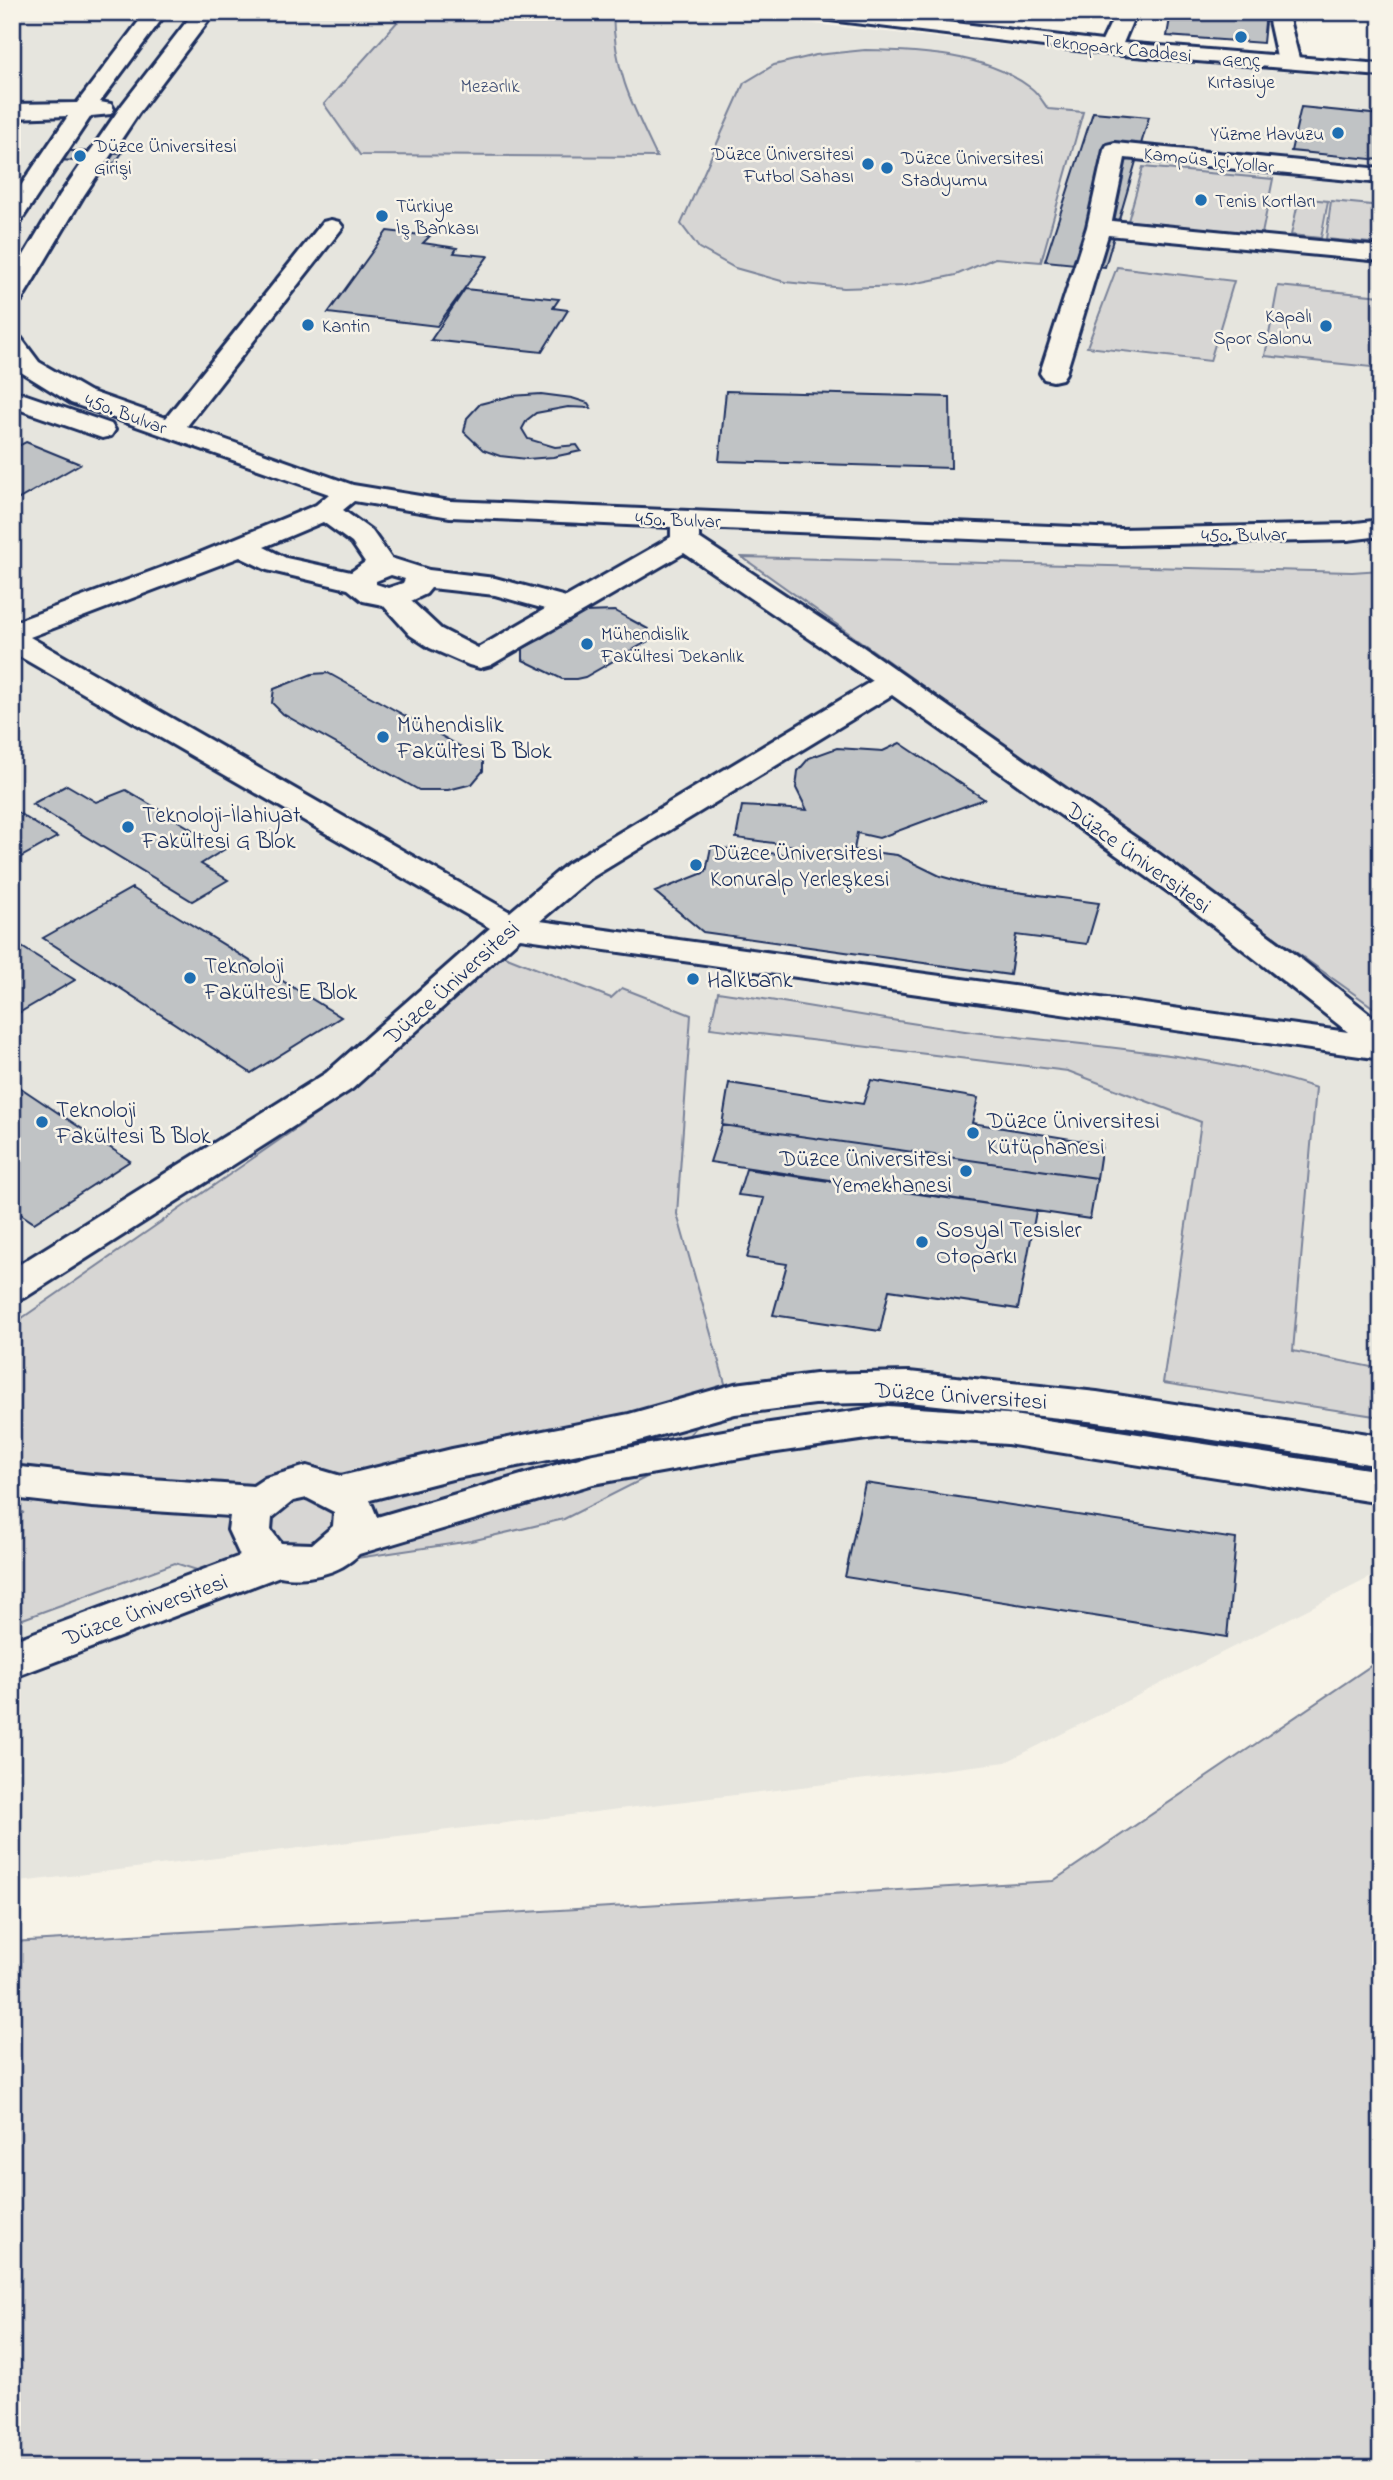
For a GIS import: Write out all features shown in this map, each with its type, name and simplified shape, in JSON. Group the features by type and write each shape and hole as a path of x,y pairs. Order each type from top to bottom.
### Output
{"street":[{"path":"12,217 85,108 157,12"},
{"path":"12,296 72,195 130,110 205,12"},
{"name":"Teknopark Caddesi","path":"813,12 1110,48 1381,70"},
{"path":"1110,48 1126,12"},
{"path":"1277,12 1289,62"},
{"path":"12,111 85,108 130,110"},
{"name":"Kampüs İçi Yollar","path":"1053,373 1099,227 1115,150 1381,176"},
{"path":"171,429 331,227"},
{"path":"1099,227 1381,254"},
{"name":"450. Bulvar","path":"12,344 30,367 80,397 348,492 450,509 685,530 1125,559 1381,552"},
{"name":"450. Bulvar","path":"12,398 326,511 439,530 685,530 1121,537 1348,532 1381,528"},
{"path":"12,633 326,511 348,492"},
{"path":"326,511 362,537 372,575"},
{"path":"392,597 411,623 442,644 480,659 567,608 685,530"},
{"name":"Düzce Üniversitesi","path":"685,530 892,682 1103,829 1381,1041"},
{"path":"240,546 277,564 372,575 411,570 420,578 475,582 538,595 567,608"},
{"path":"372,575 361,587 373,595 392,597 416,588 420,578"},
{"path":"12,639 512,927 1381,1048"},
{"name":"Düzce Üniversitesi","path":"12,1287 339,1082 512,927 579,871 892,682"},
{"name":"Düzce Üniversitesi","path":"340,1492 452,1464 629,1429 735,1399 815,1389 909,1387 1097,1407 1381,1451"},
{"path":"346,1542 353,1529 355,1515 351,1502 340,1492 325,1485 307,1482 272,1491 259,1502 250,1515 248,1528 253,1542 263,1553 278,1560 296,1563 316,1560 332,1553 346,1542 593,1469 763,1438 888,1421 1007,1429 1381,1487"},
{"path":"12,1482 92,1491 259,1502"},
{"name":"Düzce Üniversitesi","path":"12,1660 66,1637 278,1560"}],"shaded area":[{"name":"Düzce Üniversitesi Konuralp Yerleşkesi","path":"12,12 406,12 324,104 360,155 656,157 626,94 614,47 613,12 708,12 1102,56 1381,80 1381,1572 1006,1762 12,1883"}],"green space":[{"name":"Mezarlık","path":"406,12 613,12 617,52 626,87 657,157 360,155 324,104"},
{"name":"Düzce Üniversitesi Futbol Sahası","path":"865,50 930,53 973,61 1013,76 1034,90 1048,109 1083,112 1041,262 995,258 956,275 903,286 844,288 785,282 735,268 699,248 681,224 744,83 774,65 816,55"},
{"name":"Tenis Kortları","path":"1143,167 1273,179 1262,234 1128,221"},
{"path":"1299,198 1328,201 1321,238 1291,235"},
{"path":"1331,201 1381,206 1381,244 1326,239"},
{"path":"1117,267 1234,281 1210,361 1087,347"},
{"name":"Kapalı Spor Salonu","path":"1278,286 1381,296 1381,368 1265,356"},
{"path":"742,557 1352,572 1381,570 1381,1013"},
{"path":"502,955 611,998 622,988 691,1015 677,1214 728,1394 651,1475 564,1519 471,1541 222,1578 175,1563 12,1623 12,1513 24,1513 12,1509 12,1325 327,1107"},
{"path":"718,992 965,1031 1188,1058 1275,1076 1316,1088 1293,1351 1381,1369 1381,1417 1163,1383 1201,1122 1068,1071 710,1028"},
{"path":"1381,1659 1381,2468 12,2468 12,1942 1053,1881"}],"building":[{"path":"1171,12 1266,12 1263,43 1167,36"},
{"name":"Yüzme Havuzu","path":"1301,107 1381,115 1381,160 1291,151"},
{"path":"1093,112 1149,117 1105,267 1045,261"},
{"name":"Düzce Üniversitesi Girişi","path":"46,150 122,153 115,163 39,159"},
{"path":"387,231 430,236 423,243 457,248 454,253 488,256 437,326 328,313"},
{"path":"465,289 559,299 553,308 568,310 542,352 431,340"},
{"path":"726,391 950,397 951,468 719,461"},
{"path":"541,394 572,398 588,403 591,408 568,407 536,413 527,420 522,429 528,439 555,447 577,445 581,451 527,459 500,456 483,450 464,432 467,418 480,404 511,396"},
{"path":"26,442 80,464 12,503 12,449"},
{"name":"Mühendislik Fakültesi Dekanlık","path":"615,611 648,629 650,640 585,677 576,679 562,679 523,660 523,648 543,638 549,627 568,623 583,612"},
{"name":"Mühendislik Fakültesi B Blok","path":"328,673 483,759 483,771 472,784 448,790 419,790 283,714 272,703 274,689 312,674"},
{"path":"900,743 984,799 879,838 857,833 854,850 897,855 940,876 979,887 1099,903 1087,944 1016,935 1010,975 703,932 655,892 706,872 711,847 789,855 796,846 736,838 742,806 807,810 796,788 798,771 809,758 837,748 883,751"},
{"name":"Teknoloji-İlahiyat Fakültesi G Blok","path":"67,785 96,802 126,790 225,849 201,864 228,880 192,901 32,804"},
{"path":"12,809 57,837 12,862"},
{"name":"Teknoloji Fakültesi E Blok","path":"132,888 341,1017 251,1073 43,938"},
{"path":"12,941 75,980 12,1017"},
{"path":"871,1080 978,1098 972,1123 1102,1144 1097,1178 722,1125 729,1083 863,1104"},
{"name":"Teknoloji Fakültesi B Blok","path":"12,1082 130,1161 34,1223 12,1208"},
{"path":"722,1125 1097,1178 1090,1219 710,1162"},
{"path":"746,1169 1036,1211 1018,1309 889,1290 880,1331 773,1315 787,1264 747,1258 764,1198 738,1195"},
{"path":"865,1483 1236,1539 1227,1637 845,1577"}],"place":[{"name":"Genç Kırtasiye","path":"1241,37"},
{"name":"Yüzme Havuzu","path":"1338,133"},
{"name":"Düzce Üniversitesi Girişi","path":"80,156"},
{"name":"Düzce Üniversitesi Futbol Sahası","path":"868,164"},
{"name":"Düzce Üniversitesi Stadyumu","path":"887,168"},
{"name":"Tenis Kortları","path":"1201,200"},
{"name":"Türkiye İş Bankası","path":"382,216"},
{"name":"Kantin","path":"308,325"},
{"name":"Kapalı Spor Salonu","path":"1326,326"},
{"name":"Mühendislik Fakültesi Dekanlık","path":"587,644"},
{"name":"Mühendislik Fakültesi B Blok","path":"383,737"},
{"name":"Teknoloji-İlahiyat Fakültesi G Blok","path":"128,827"},
{"name":"Düzce Üniversitesi Konuralp Yerleşkesi","path":"696,865"},
{"name":"Teknoloji Fakültesi E Blok","path":"190,978"},
{"name":"Halkbank","path":"693,979"},
{"name":"Teknoloji Fakültesi B Blok","path":"42,1122"},
{"name":"Düzce Üniversitesi Kütüphanesi","path":"973,1133"},
{"name":"Düzce Üniversitesi Yemekhanesi","path":"966,1171"},
{"name":"Sosyal Tesisler Otoparkı","path":"922,1242"}]}
